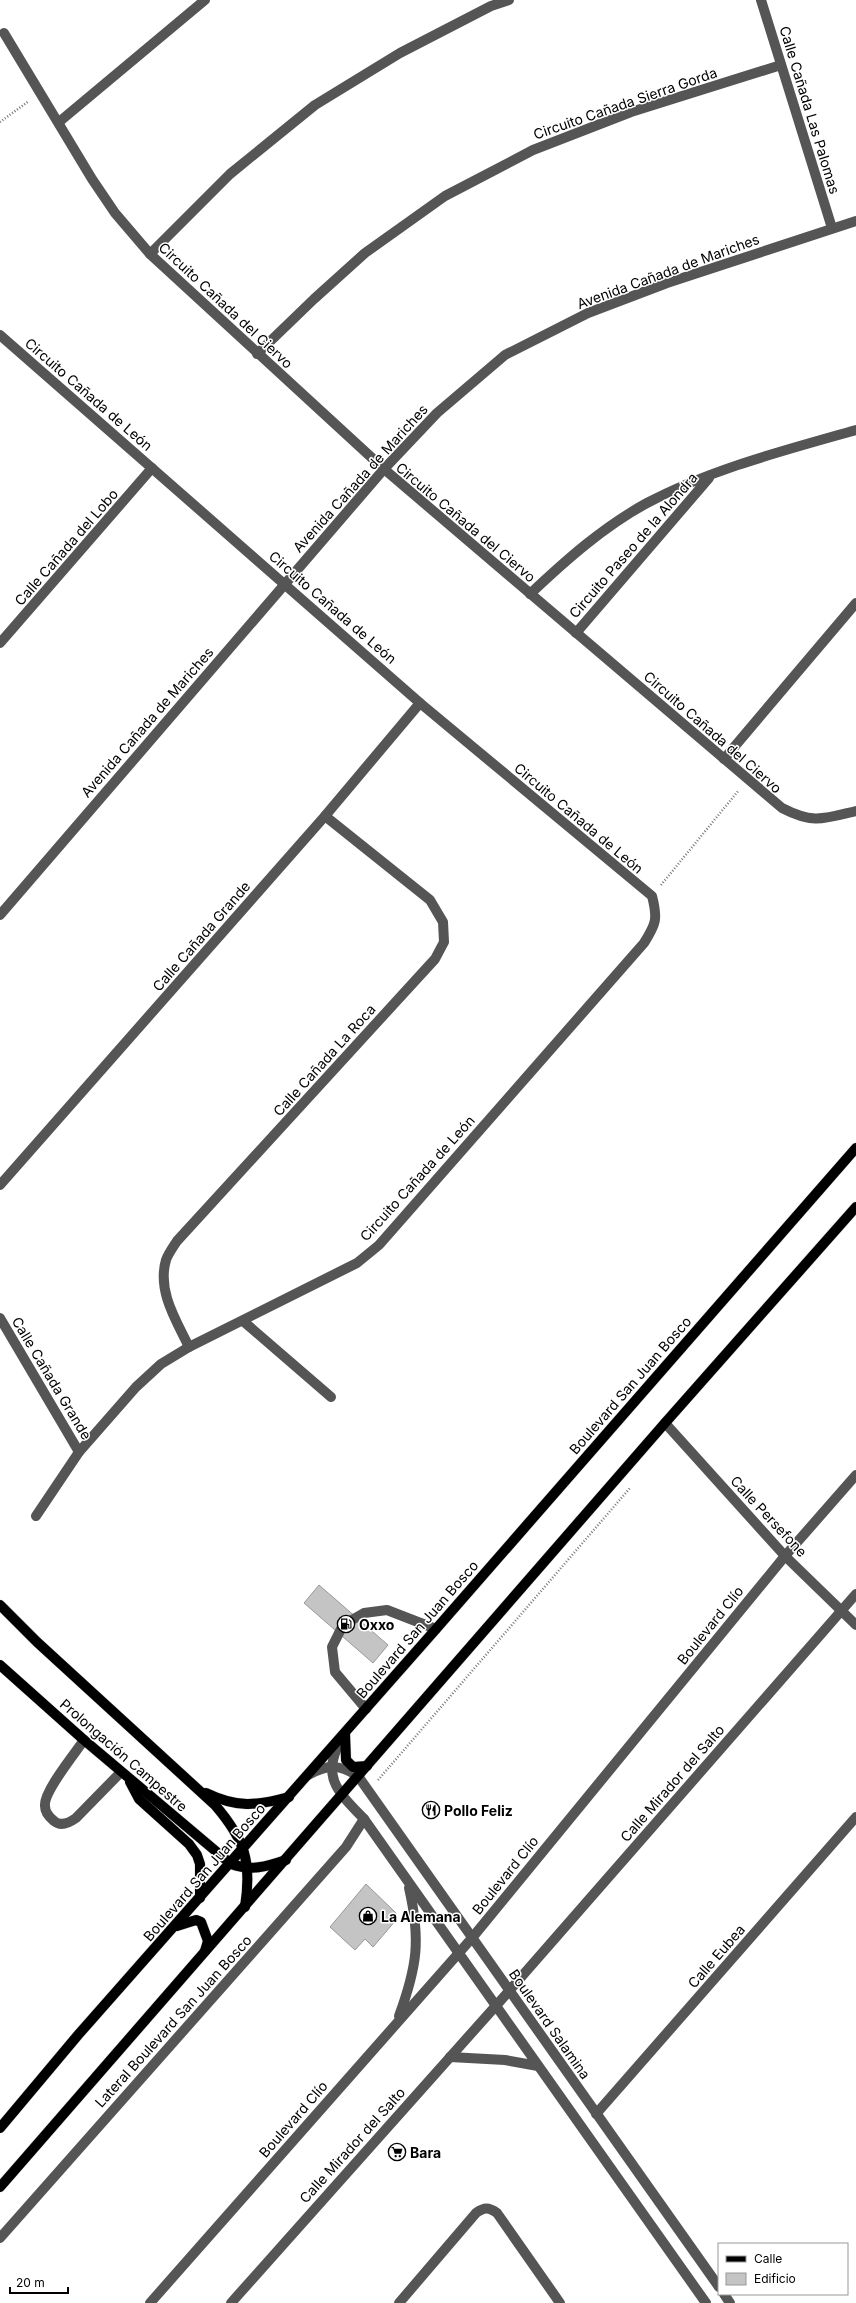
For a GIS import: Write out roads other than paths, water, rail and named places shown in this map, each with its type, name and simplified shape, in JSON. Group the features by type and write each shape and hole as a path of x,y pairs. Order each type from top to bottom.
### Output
{"main road":[{"name":"Boulevard San Juan Bosco","path":"0,2128 78,2035 436,1630 856,1148"},
{"path":"0,2187 288,1859 358,1776 665,1423 856,1207"},
{"name":"Prolongación Campestre","path":"0,1605 37,1642 197,1789 227,1819 243,1849 248,1869 245,1907"},
{"name":"Prolongación Campestre","path":"0,1665 84,1740 230,1864"},
{"path":"345,1733 346,1760 353,1767 367,1766"},
{"path":"124,1774 139,1799 189,1844 197,1855 201,1878 200,1898"},
{"path":"197,1789 229,1802 243,1805 260,1804 289,1796"},
{"path":"230,1864 248,1869 262,1868 288,1859"},
{"path":"175,1926 196,1920 201,1922 208,1941 204,1955"}],"street":[{"path":"59,122 205,0"},
{"path":"150,254 230,174 315,105 400,53 492,6 509,0"},
{"name":"Calle Cañada Las Palomas","path":"761,0 832,228"},
{"name":"Circuito Cañada del Ciervo","path":"4,33 92,179 115,213 150,254 257,354 384,469 782,808 801,818 819,819 856,811"},
{"name":"Circuito Cañada Sierra Gorda","path":"257,354 314,299 365,253 445,196 533,150 632,112 781,64"},
{"name":"Avenida Cañada de Mariches","path":"0,914 384,469 437,413 505,355 588,313 667,283 856,221"},
{"name":"Circuito Cañada de León","path":"0,335 420,702 652,896 656,912 655,925 644,943 379,1244 358,1262 189,1347 161,1364 136,1387 79,1452 36,1516"},
{"name":"Circuito Paseo de la Alondra","path":"530,594 586,543 647,503 711,475 856,430"},
{"name":"Calle Cañada del Lobo","path":"0,644 152,468"},
{"name":"Circuito Paseo de la Alondra","path":"576,633 711,475"},
{"path":"724,759 856,603"},
{"name":"Calle Cañada Grande","path":"0,1185 325,816 420,702"},
{"name":"Calle Cañada La Roca","path":"189,1347 168,1303 163,1280 166,1259 177,1242 435,959 444,942 442,922 430,900 325,816"},
{"name":"Calle Cañada Grande","path":"0,1318 79,1452"},
{"path":"243,1320 331,1397"},
{"name":"Calle Persefone","path":"665,1423 785,1556 856,1625"},
{"name":"Boulevard Clío","path":"150,2303 458,1952 472,1938 785,1556 856,1475"},
{"name":"Calle Mirador del Salto","path":"231,2303 496,2006 856,1594"},
{"path":"366,1709 335,1672 332,1647 343,1625 364,1613 387,1610 436,1630"},
{"path":"345,1733 335,1751 331,1766 333,1781 341,1796 364,1820 706,2303"},
{"path":"84,1740 49,1793 44,1804 48,1816 52,1820 57,1823 67,1824 76,1818 124,1774"},
{"path":"308,1775 331,1766 344,1767 358,1776"},
{"name":"Boulevard Salamina","path":"358,1776 718,2286"},
{"name":"Calle Eubea","path":"596,2114 856,1817"},
{"name":"Lateral Boulevard San Juan Bosco","path":"0,2238 346,1847 364,1820"},
{"path":"396,2023 412,1981 415,1963 417,1919 408,1882"},
{"path":"450,2057 505,2060 538,2066"},
{"path":"406,2300 476,2213 483,2208 490,2208 497,2213 560,2303"}],"place":[{"name":"Oxxo","path":"346,1624"},
{"name":"Pollo Feliz","path":"431,1810"},
{"name":"La Alemana","path":"368,1916"},
{"name":"Bara","path":"397,2152"}]}
